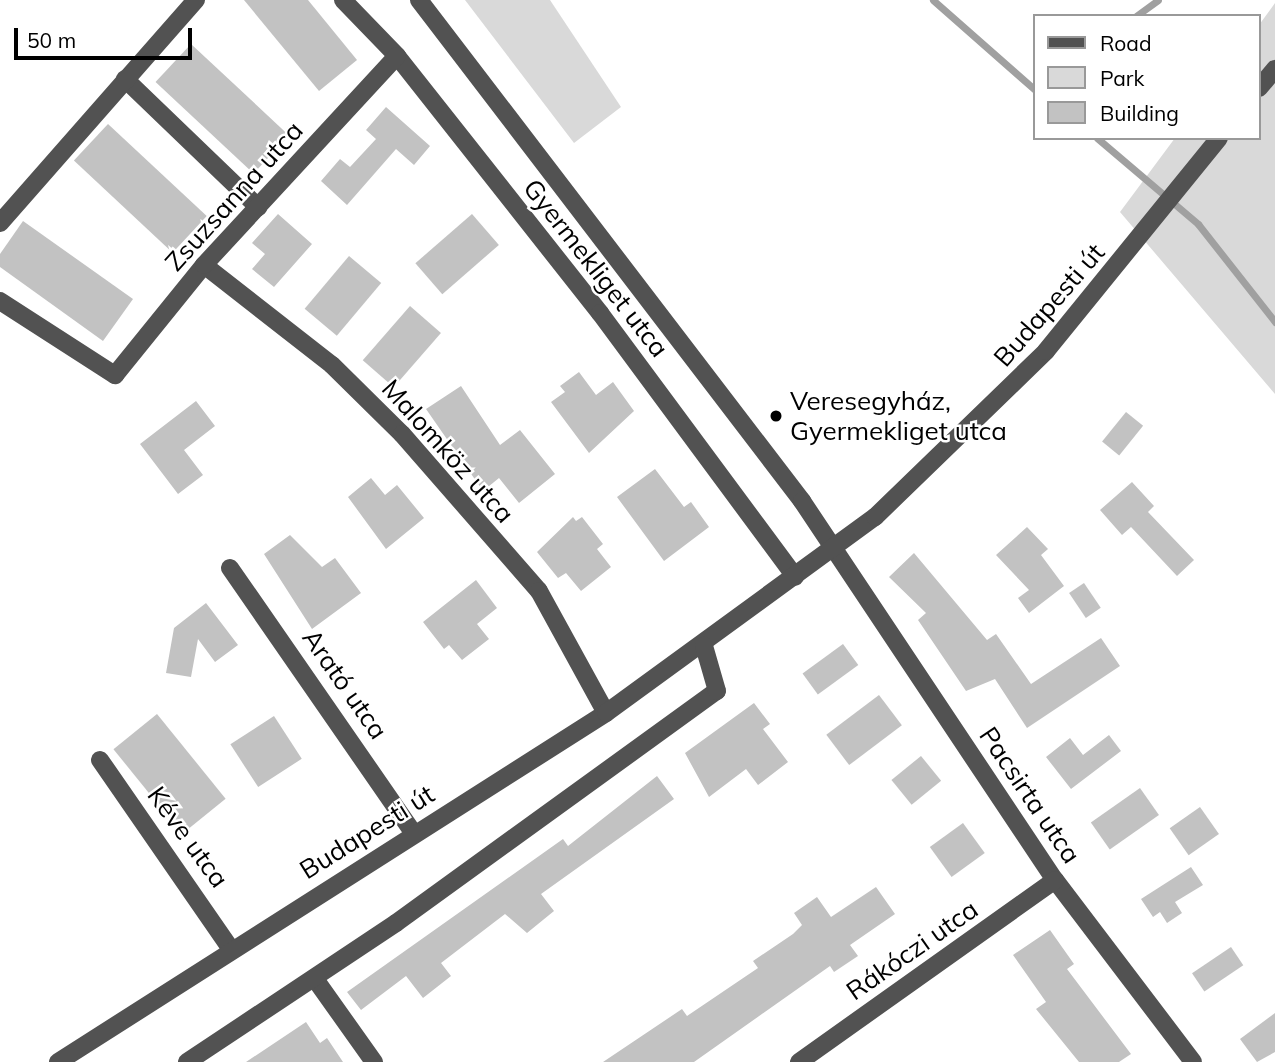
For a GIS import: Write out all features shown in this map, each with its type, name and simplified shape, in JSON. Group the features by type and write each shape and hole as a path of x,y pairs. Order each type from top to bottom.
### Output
{"street":[{"path":"0,223 196,0"},
{"name":"Gyermekliget utca","path":"343,0 397,56 600,313 795,577"},
{"name":"Gyermekliget utca","path":"419,0 834,550"},
{"name":"Zsuzsanna utca","path":"0,300 115,375 204,265 397,56"},
{"path":"1261,86 1275,69"},
{"path":"125,79 258,207"},
{"name":"Budapesti út","path":"58,1062 230,948 606,712 704,646 834,550 982,418 1107,280 1217,140"},
{"name":"Malomköz utca","path":"204,265 332,365 402,434 539,591 606,712"},
{"name":"Pacsirta utca","path":"834,550 1055,880 1194,1062"},
{"name":"Arató utca","path":"230,568 414,834"},
{"path":"187,1062 315,979 717,691 704,646"},
{"name":"Kéve utca","path":"100,760 230,948"},
{"name":"Rákóczi utca","path":"799,1062 1055,880"},
{"path":"315,979 374,1062"}],"green space":[{"path":"465,0 550,0 621,107 574,143"},
{"path":"1275,3 1275,394 1120,212 1174,140 1261,140 1261,22"}],"building":[{"path":"244,0 308,0 357,60 319,91"},
{"path":"191,44 289,135 254,173 156,82"},
{"path":"386,107 430,146 414,165 396,149 347,205 321,181 340,159 350,167 376,139 366,130"},
{"path":"108,124 207,216 173,253 74,161"},
{"path":"278,214 312,244 274,287 252,269 265,254 252,243"},
{"path":"472,214 499,245 442,294 415,263"},
{"path":"23,221 133,299 103,341 0,267 0,254"},
{"path":"349,256 381,283 337,336 305,309"},
{"path":"410,306 441,333 394,387 363,360"},
{"path":"579,372 596,395 613,382 634,411 589,453 551,402 565,392 560,386"},
{"path":"461,386 500,445 520,430 555,474 519,503 499,478 483,491 426,409"},
{"path":"196,401 215,426 184,450 203,475 178,494 140,444"},
{"path":"1126,412 1143,426 1119,455 1102,442"},
{"path":"655,469 684,507 691,502 709,527 664,561 617,497"},
{"path":"371,478 385,495 397,485 424,518 386,549 348,497"},
{"path":"1132,482 1154,506 1148,512 1194,560 1177,576 1131,527 1122,535 1100,510"},
{"path":"573,517 576,521 582,517 603,544 597,549 611,567 581,591 566,573 558,578 537,552"},
{"path":"1027,527 1048,549 1041,555 1064,586 1029,613 1018,598 1029,590 996,555"},
{"path":"290,535 322,567 335,558 361,593 312,629 264,554"},
{"path":"914,553 987,640 996,634 1031,684 1101,638 1120,666 1027,728 995,679 966,691 918,620 926,613 889,577"},
{"path":"476,580 497,608 477,624 489,639 462,660 449,645 444,649 423,622"},
{"path":"1084,583 1101,608 1086,618 1069,593"},
{"path":"206,603 238,645 215,662 198,639 191,677 166,673 174,628"},
{"path":"843,644 858,665 818,694 803,673"},
{"path":"879,695 902,725 849,765 826,735"},
{"path":"754,703 770,724 763,729 788,762 758,785 746,769 709,797 685,753"},
{"path":"157,714 226,799 182,834 113,749"},
{"path":"274,716 302,759 258,787 230,744"},
{"path":"1109,735 1121,751 1071,789 1046,757 1070,738 1083,755"},
{"path":"921,756 941,781 912,805 891,780"},
{"path":"657,776 674,799 541,894 554,911 527,933 505,914 441,963 451,976 423,998 406,976 361,1010 347,992 563,839 568,846"},
{"path":"1140,788 1159,815 1110,849 1091,822"},
{"path":"1200,807 1219,834 1189,855 1170,828"},
{"path":"963,823 985,853 952,877 930,847"},
{"path":"1191,867 1203,885 1175,902 1182,913 1167,923 1160,912 1153,917 1141,899"},
{"path":"876,887 895,914 850,945 858,956 834,972 830,966 694,1062 603,1062 682,1009 687,1016 758,968 753,961 802,925 794,913 817,897 831,917"},
{"path":"1050,930 1074,964 1067,969 1131,1054 1119,1062 1079,1062 1036,1009 1046,1002 1013,955"},
{"path":"1231,947 1243,965 1204,992 1192,973"},
{"path":"1275,1013 1275,1052 1257,1062 1240,1039"},
{"path":"306,1022 320,1043 327,1038 343,1062 246,1062"}],"waterway":[{"path":"933,0 1034,89"},
{"path":"1139,14 1158,0"},
{"path":"1099,140 1198,224 1275,322"}],"place":[{"name":"Veresegyház, Gyermekliget utca","path":"776,416"}]}
